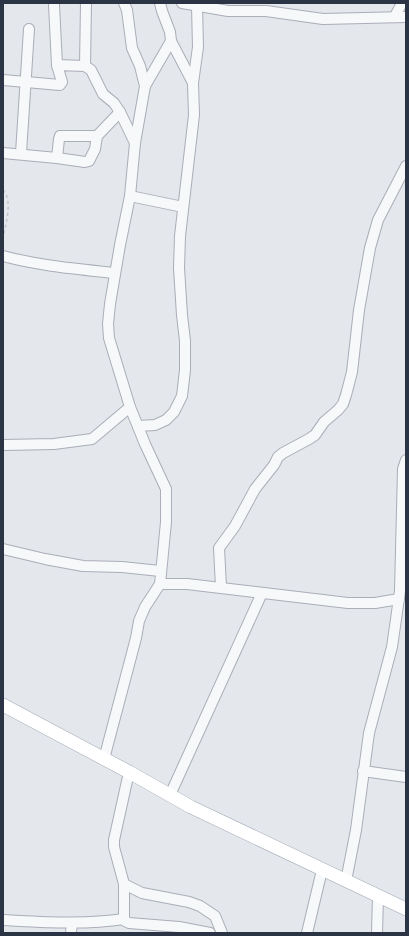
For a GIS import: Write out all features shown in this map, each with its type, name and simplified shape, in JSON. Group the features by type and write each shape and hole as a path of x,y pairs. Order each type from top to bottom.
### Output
{"main road":[{"path":"3,705 191,807 406,909"}],"street":[{"path":"85,66 86,3"},
{"path":"124,3 127,10 132,48 140,66 145,86"},
{"path":"160,3 170,32 171,41 193,83"},
{"path":"182,3 228,11 266,11 323,19 395,16 406,17"},
{"path":"395,16 402,3"},
{"path":"3,80 60,85 62,82 58,65 54,5"},
{"path":"138,426 155,425 166,420 174,412 182,396 186,341 182,315 180,236 194,114 193,83 198,47 198,6"},
{"path":"21,153 29,29"},
{"path":"104,759 136,638 139,620 151,597 160,584 166,522 166,490 130,407 109,338 108,324 115,273 130,196 135,143 145,86 171,41"},
{"path":"58,65 85,66 91,70 103,94 114,103 120,112 135,143"},
{"path":"3,153 21,153 85,162 89,161 95,149 97,136 120,112"},
{"path":"57,158 58,139 60,136 97,136"},
{"path":"221,587 219,548 235,526 255,489 274,465 278,457 315,435 324,422 343,404 352,372 359,310 370,248 378,220 406,166"},
{"path":"130,196 183,207"},
{"path":"3,256 69,268 115,273"},
{"path":"3,445 54,444 92,439 130,407"},
{"path":"346,881 356,830 369,732 392,647 402,595 403,469 406,460"},
{"path":"3,549 83,566 122,567 160,572"},
{"path":"160,584 187,584 221,587 348,603 375,603 402,595"},
{"path":"170,795 262,593"},
{"path":"363,771 406,777"},
{"path":"129,772 114,840 114,847 124,884 125,921 129,923 179,927 210,933"},
{"path":"307,933 322,870"},
{"path":"124,884 142,893 188,902 200,906 215,916 222,933"},
{"path":"377,933 378,896"},
{"path":"3,920 71,928 124,918"}],"path":[{"path":"3,190 6,193 8,203 3,236"}]}
